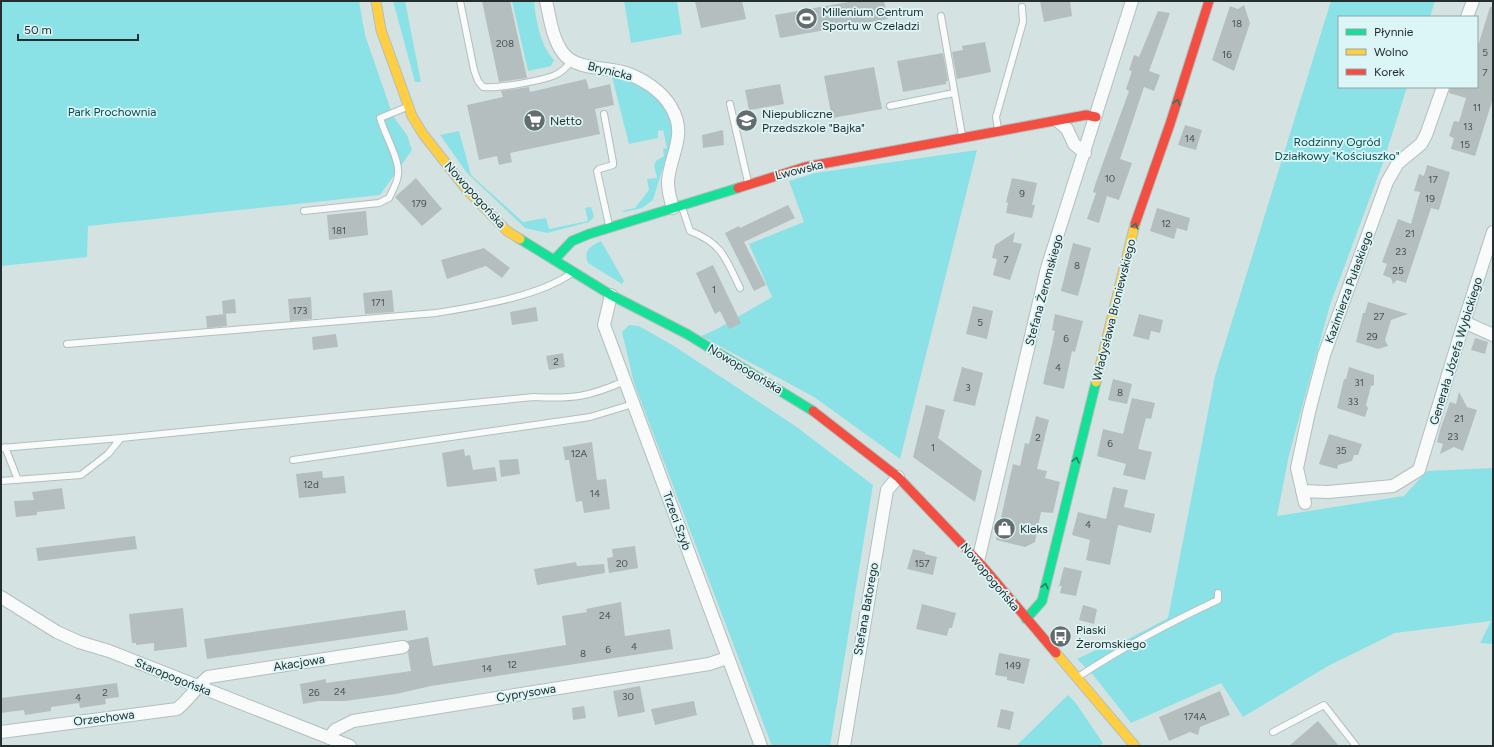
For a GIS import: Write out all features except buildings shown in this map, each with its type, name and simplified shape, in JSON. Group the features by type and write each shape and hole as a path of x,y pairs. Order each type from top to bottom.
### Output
{"street":[{"name":"Nowopogońska","path":"376,1 381,30 407,107 423,134 467,190 507,231 611,295 687,334 805,405 898,477 978,561 1135,746"},
{"name":"Brynicka","path":"546,1 556,39 564,54 572,60 590,67 625,72 638,78 651,85 671,107 679,129 677,147 668,179 668,192 677,206"},
{"name":"Stefana Żeromskiego","path":"978,561 1047,268 1085,153 1132,1"},
{"name":"Władysława Broniewskiego","path":"1026,619 1042,601 1134,228 1170,124 1208,1"},
{"path":"1467,16 1472,1"},
{"name":"Kazimierza Pułaskiego","path":"1419,470 1393,486 1328,492 1304,497 1297,468 1298,458 1324,355 1387,182 1398,163 1421,144 1426,135 1443,88"},
{"name":"Lwowska","path":"554,260 572,242 677,206 805,167 1058,122 1086,115 1096,117"},
{"path":"1058,122 1067,129 1074,144 1085,153"},
{"name":"Generała Józefa Wybickiego","path":"1419,470 1493,232"},
{"name":"Trzeci Szyb","path":"611,295 604,325 761,746"},
{"path":"1464,322 1493,335"},
{"name":"Stefana Batorego","path":"844,746 887,490 898,477"},
{"name":"Staropogońska","path":"1,596 57,632 350,746"},
{"name":"Akacjowa","path":"198,687 208,677 403,647"},
{"name":"Cyprysowa","path":"329,738 335,730 353,721 709,664 727,658"},
{"name":"Orzechowa","path":"1,732 177,709 187,702 198,687"}],"lane":[{"path":"460,1 474,70 478,81 483,88 493,89 553,76 567,68 572,60"},
{"path":"999,132 996,117 1023,22 1022,6"},
{"path":"941,16 963,139"},
{"path":"890,106 954,93"},
{"path":"730,104 748,184"},
{"path":"304,210 379,203 389,198 398,174 392,147 385,134 380,118 407,107"},
{"path":"604,114 613,162 609,167 597,171 610,228"},
{"path":"677,206 690,231 703,236 723,251 740,288"},
{"path":"67,344 224,332 436,312 472,307 532,292 560,282 574,272"},
{"path":"18,480 3,447 121,438 534,397 570,398 594,394 625,381"},
{"path":"293,460 590,417 633,404"},
{"path":"1,481 81,475 108,454 121,438"},
{"path":"1076,678 1110,655 1163,626 1218,600 1218,593"},
{"path":"1273,732 1324,705 1356,746"}],"green space":[{"name":"Park Prochownia","path":"1,1 359,1 365,35 393,116 407,135 412,150 380,195 88,226 87,257 1,266"},
{"path":"393,1 405,1 421,82 415,82"},
{"path":"512,1 534,1 542,40 549,54 554,60 551,66 528,71"},
{"path":"624,1 677,1 682,34 631,43"},
{"name":"Rodzinny Ogród Działkowy \"Kościuszko\"","path":"1331,1 1435,1 1430,16 1338,16 1338,88 1407,88 1383,163 1330,305 1289,455 1277,516 1404,496 1427,471 1493,468 1493,644 1480,643 1491,621 1395,633 1328,666 1243,717 1221,683 1131,723 1094,676 1077,659 1102,647 1117,645 1168,618 1215,376"},
{"path":"612,77 639,85 670,108 672,138 653,200 642,208 624,212 622,211 635,208 649,190 647,179 657,178 654,165 656,161 664,156 663,149 667,148 663,130 658,131 658,138 629,144"},
{"path":"459,131 471,175 523,222 546,218 549,229 588,221 585,208 591,207 594,217 589,222 547,233 525,228 467,173 440,135"},
{"path":"977,150 900,459 814,397 701,336 717,329 772,297 749,244 804,222 789,181 815,173"},
{"path":"601,241 624,281 622,284 588,263 586,255 588,249"},
{"path":"629,325 639,326 674,346 794,425 873,485 830,746 772,746 634,383 622,332"},
{"path":"1068,695 1075,702 1103,743 1100,746 1016,746"}],"traffic: fast":[{"path":"554,260 572,241 589,234 738,188"},
{"path":"520,239 611,295 687,334 813,411"},
{"path":"1026,619 1042,601 1096,382"}],"traffic: slow":[{"path":"376,1 381,30 412,116 423,134 467,190 507,231 520,239"},
{"path":"1096,382 1135,224"},
{"path":"1056,653 1135,746"}],"traffic: jam":[{"path":"1135,224 1170,124 1209,1"},
{"path":"738,188 805,167 1086,115 1096,117"},
{"path":"813,411 898,477 978,561 1056,653"}],"place":[{"name":"Millenium Centrum Sportu w Czeladzi","path":"807,19"},
{"name":"Netto","path":"534,121"},
{"name":"Niepubliczne Przedszkole \"Bajka\"","path":"747,121"},
{"name":"Kleks","path":"1004,529"},
{"name":"Piaski Żeromskiego","path":"1060,637"}]}
